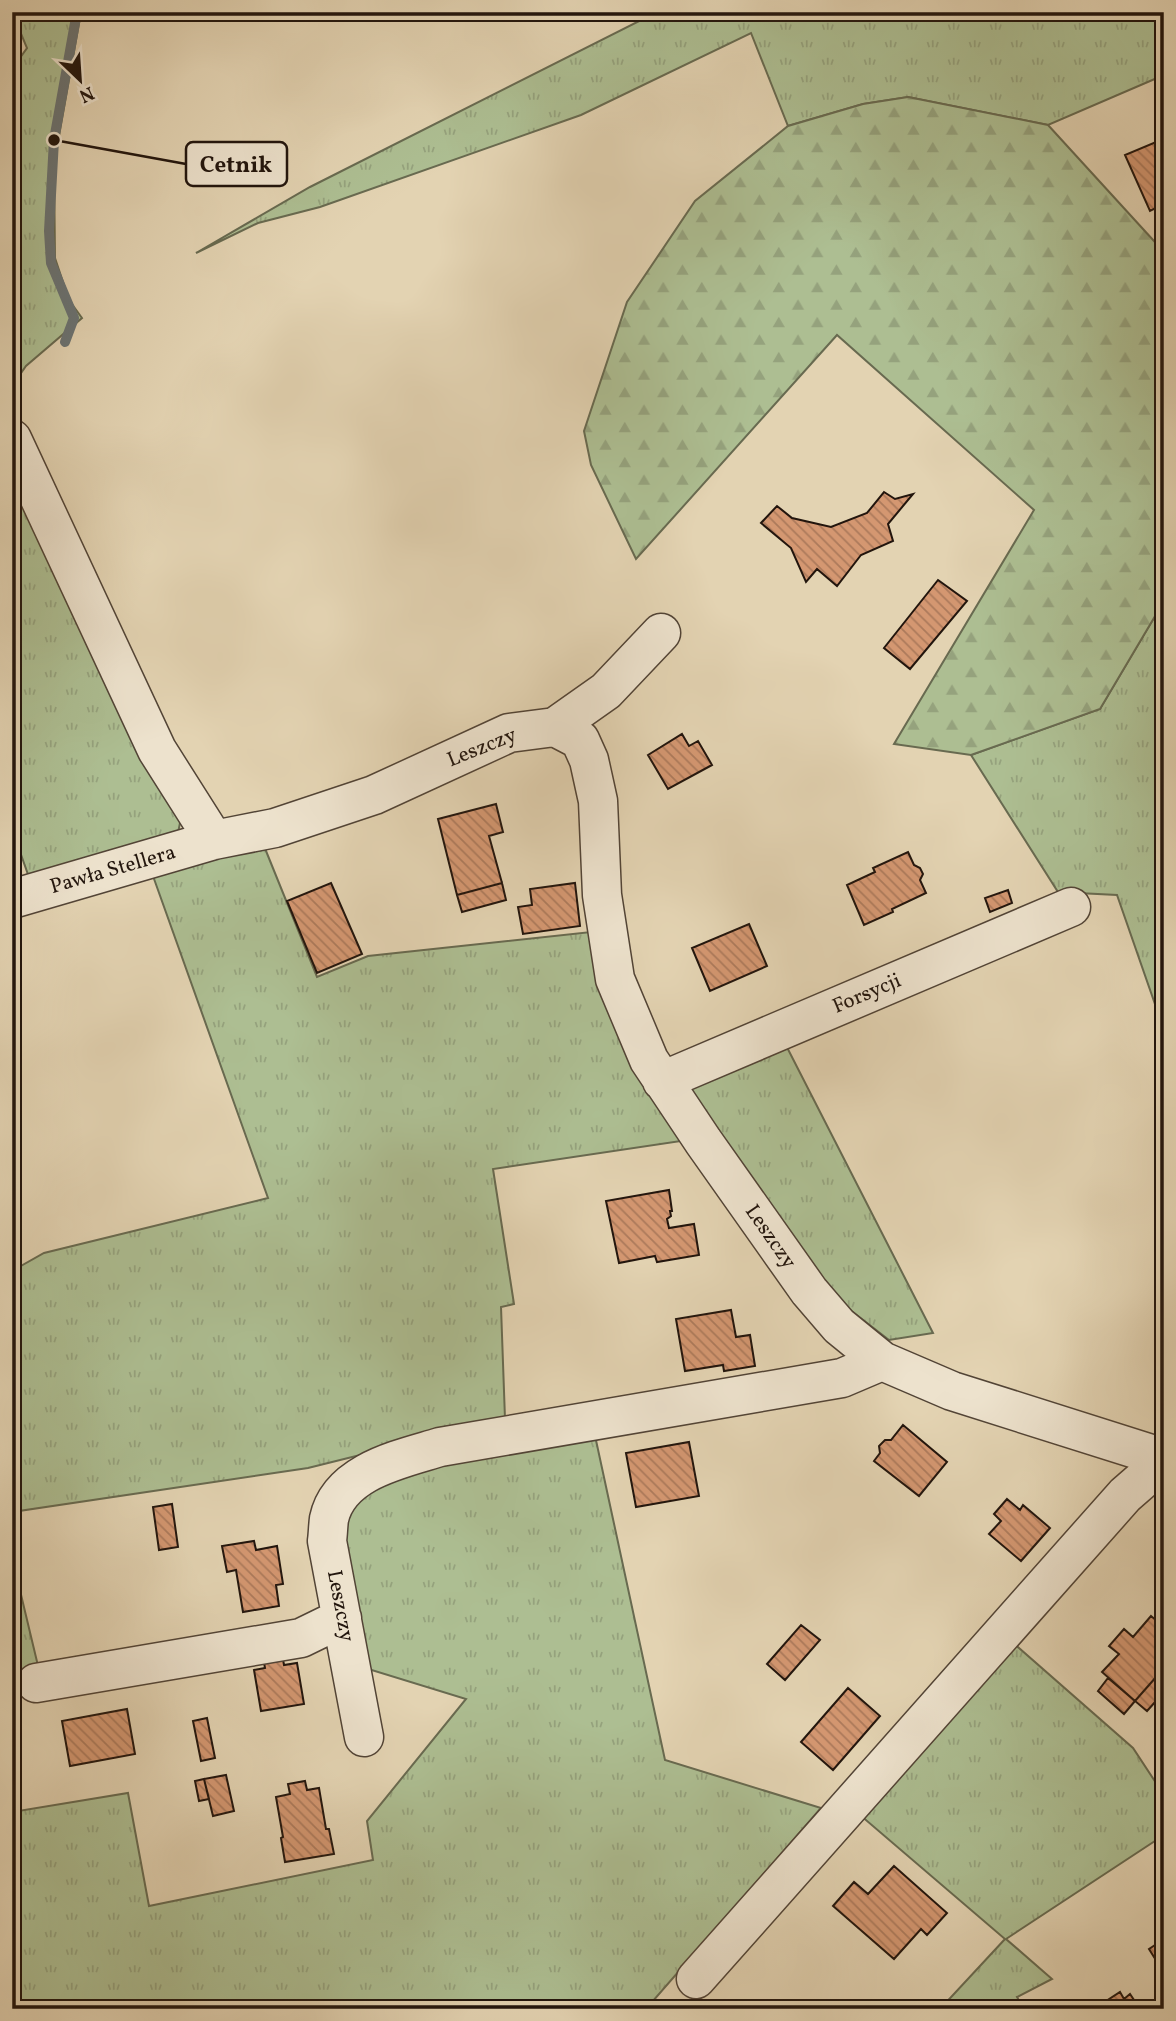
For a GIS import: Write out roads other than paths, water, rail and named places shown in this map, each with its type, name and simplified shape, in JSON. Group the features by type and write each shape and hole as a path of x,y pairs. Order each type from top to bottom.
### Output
{"street":[{"path":"12,439 157,750 214,840"},
{"path":"555,727 606,691 661,633"},
{"name":"Leszczy","path":"214,840 275,828 374,795 509,733 555,727 580,740 589,760 598,801 602,895 615,979 649,1060 809,1291 839,1326 881,1361 952,1391 1164,1460"},
{"name":"Pawła Stellera","path":"12,899 214,840"},
{"name":"Forsycji","path":"663,1081 1071,907"},
{"name":"Leszczy","path":"364,1737 327,1541 329,1517 343,1491 357,1479 393,1462 440,1447 842,1378 881,1361"},
{"path":"695,1979 1125,1495 1164,1460"},
{"path":"36,1683 301,1638 342,1618"}],"waterway":[{"path":"65,342 74,318 51,263 49,231 54,140 77,12"}],"place":[{"name":"Cetnik","path":"54,140"}]}
